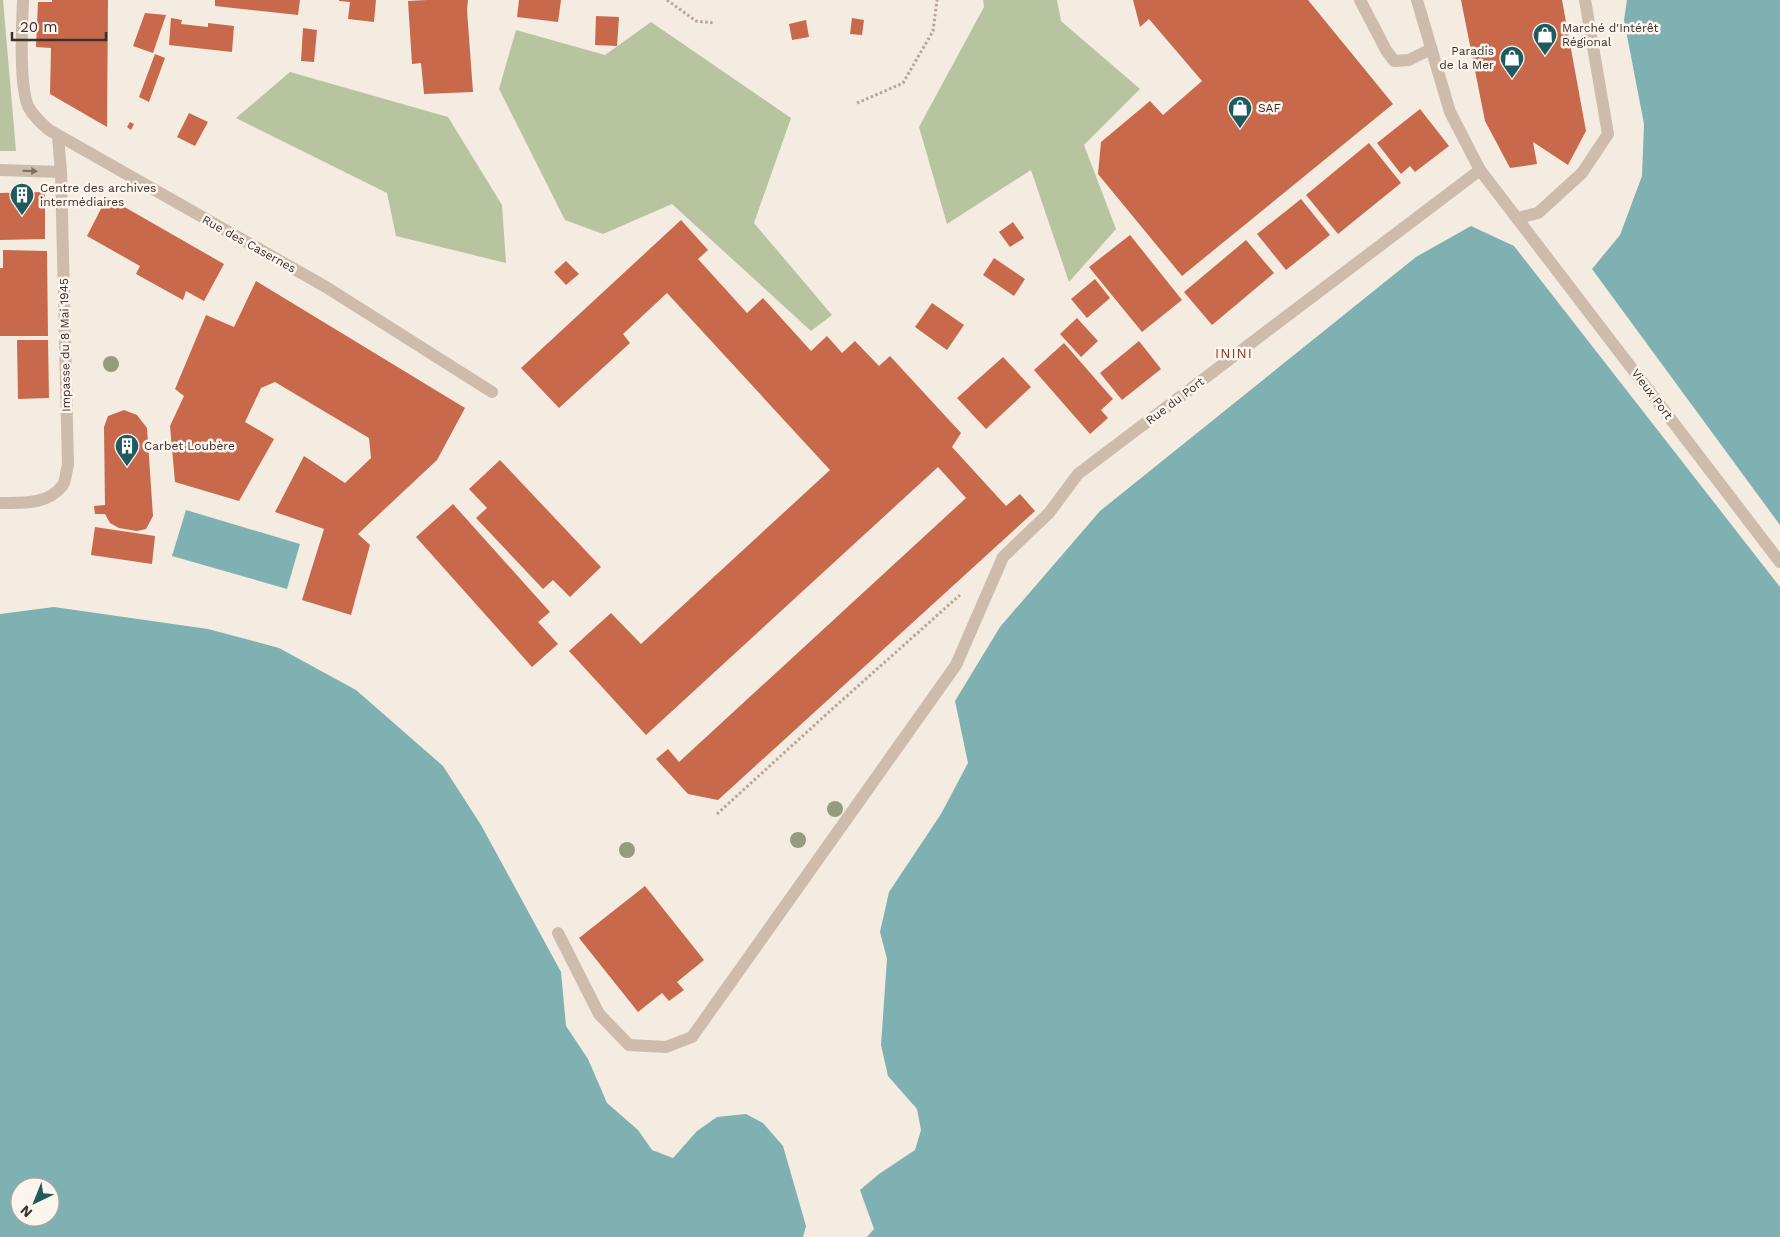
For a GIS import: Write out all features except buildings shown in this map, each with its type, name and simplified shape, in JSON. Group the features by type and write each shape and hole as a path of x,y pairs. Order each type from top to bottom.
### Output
{"street":[{"name":"Rue des Casernes","path":"23,0 23,83 28,106 40,123 58,136 326,287 492,392"},
{"path":"1360,0 1386,50 1394,61 1409,60 1431,49"},
{"name":"Vieux Port","path":"1417,0 1450,112 1480,170 1780,562"},
{"path":"1520,222 1538,213 1582,173 1608,134 1585,0"},
{"name":"Impasse du 8 Mai 1945","path":"0,503 30,503 49,498 64,484 68,465 61,172 58,136"},
{"path":"0,170 61,172"},
{"name":"Rue du Port","path":"558,932 599,1014 629,1045 666,1047 692,1037 956,665 1004,557 1049,513 1078,474 1480,170"}],"path":[{"path":"667,0 696,21 715,23"},
{"path":"857,103 903,83 933,31 937,0"},
{"path":"718,814 967,589"}],"green space":[{"path":"0,0 3,0 16,151 0,151"},
{"path":"983,0 1057,0 1061,21 1140,89 1084,145 1116,229 1069,282 1031,170 947,224 919,127 984,7"},
{"path":"651,22 791,118 754,223 832,315 811,331 672,204 603,234 565,220 499,89 516,30 605,55"},
{"path":"290,72 448,117 502,205 506,263 396,236 387,193 236,118"}],"water":[{"path":"1627,0 1780,0 1780,525 1592,269 1620,235 1642,176 1644,124 1624,20"},
{"path":"1471,226 1514,246 1780,587 1780,1237 867,1237 874,1229 860,1190 879,1174 915,1150 921,1130 917,1109 888,1076 881,1045 887,959 880,932 889,892 941,814 968,763 955,701 1000,627 1100,511 1416,257"},
{"path":"186,510 300,544 287,589 172,556"},
{"path":"54,607 208,629 279,648 356,690 443,766 481,825 561,972 566,1026 588,1059 607,1103 638,1130 652,1150 673,1158 697,1131 717,1117 746,1114 763,1123 783,1146 806,1226 803,1237 0,1237 0,614"}],"place":[{"name":"Marché d'Intérêt Régional","path":"1545,56"},
{"name":"Paradis de la Mer","path":"1512,79"},
{"name":"SAF","path":"1240,129"},
{"name":"Centre des archives intermédiaires","path":"22,216"},
{"name":"Carbet Loubère","path":"127,467"}],"district":[{"name":"ININI","path":"1234,353"}]}
